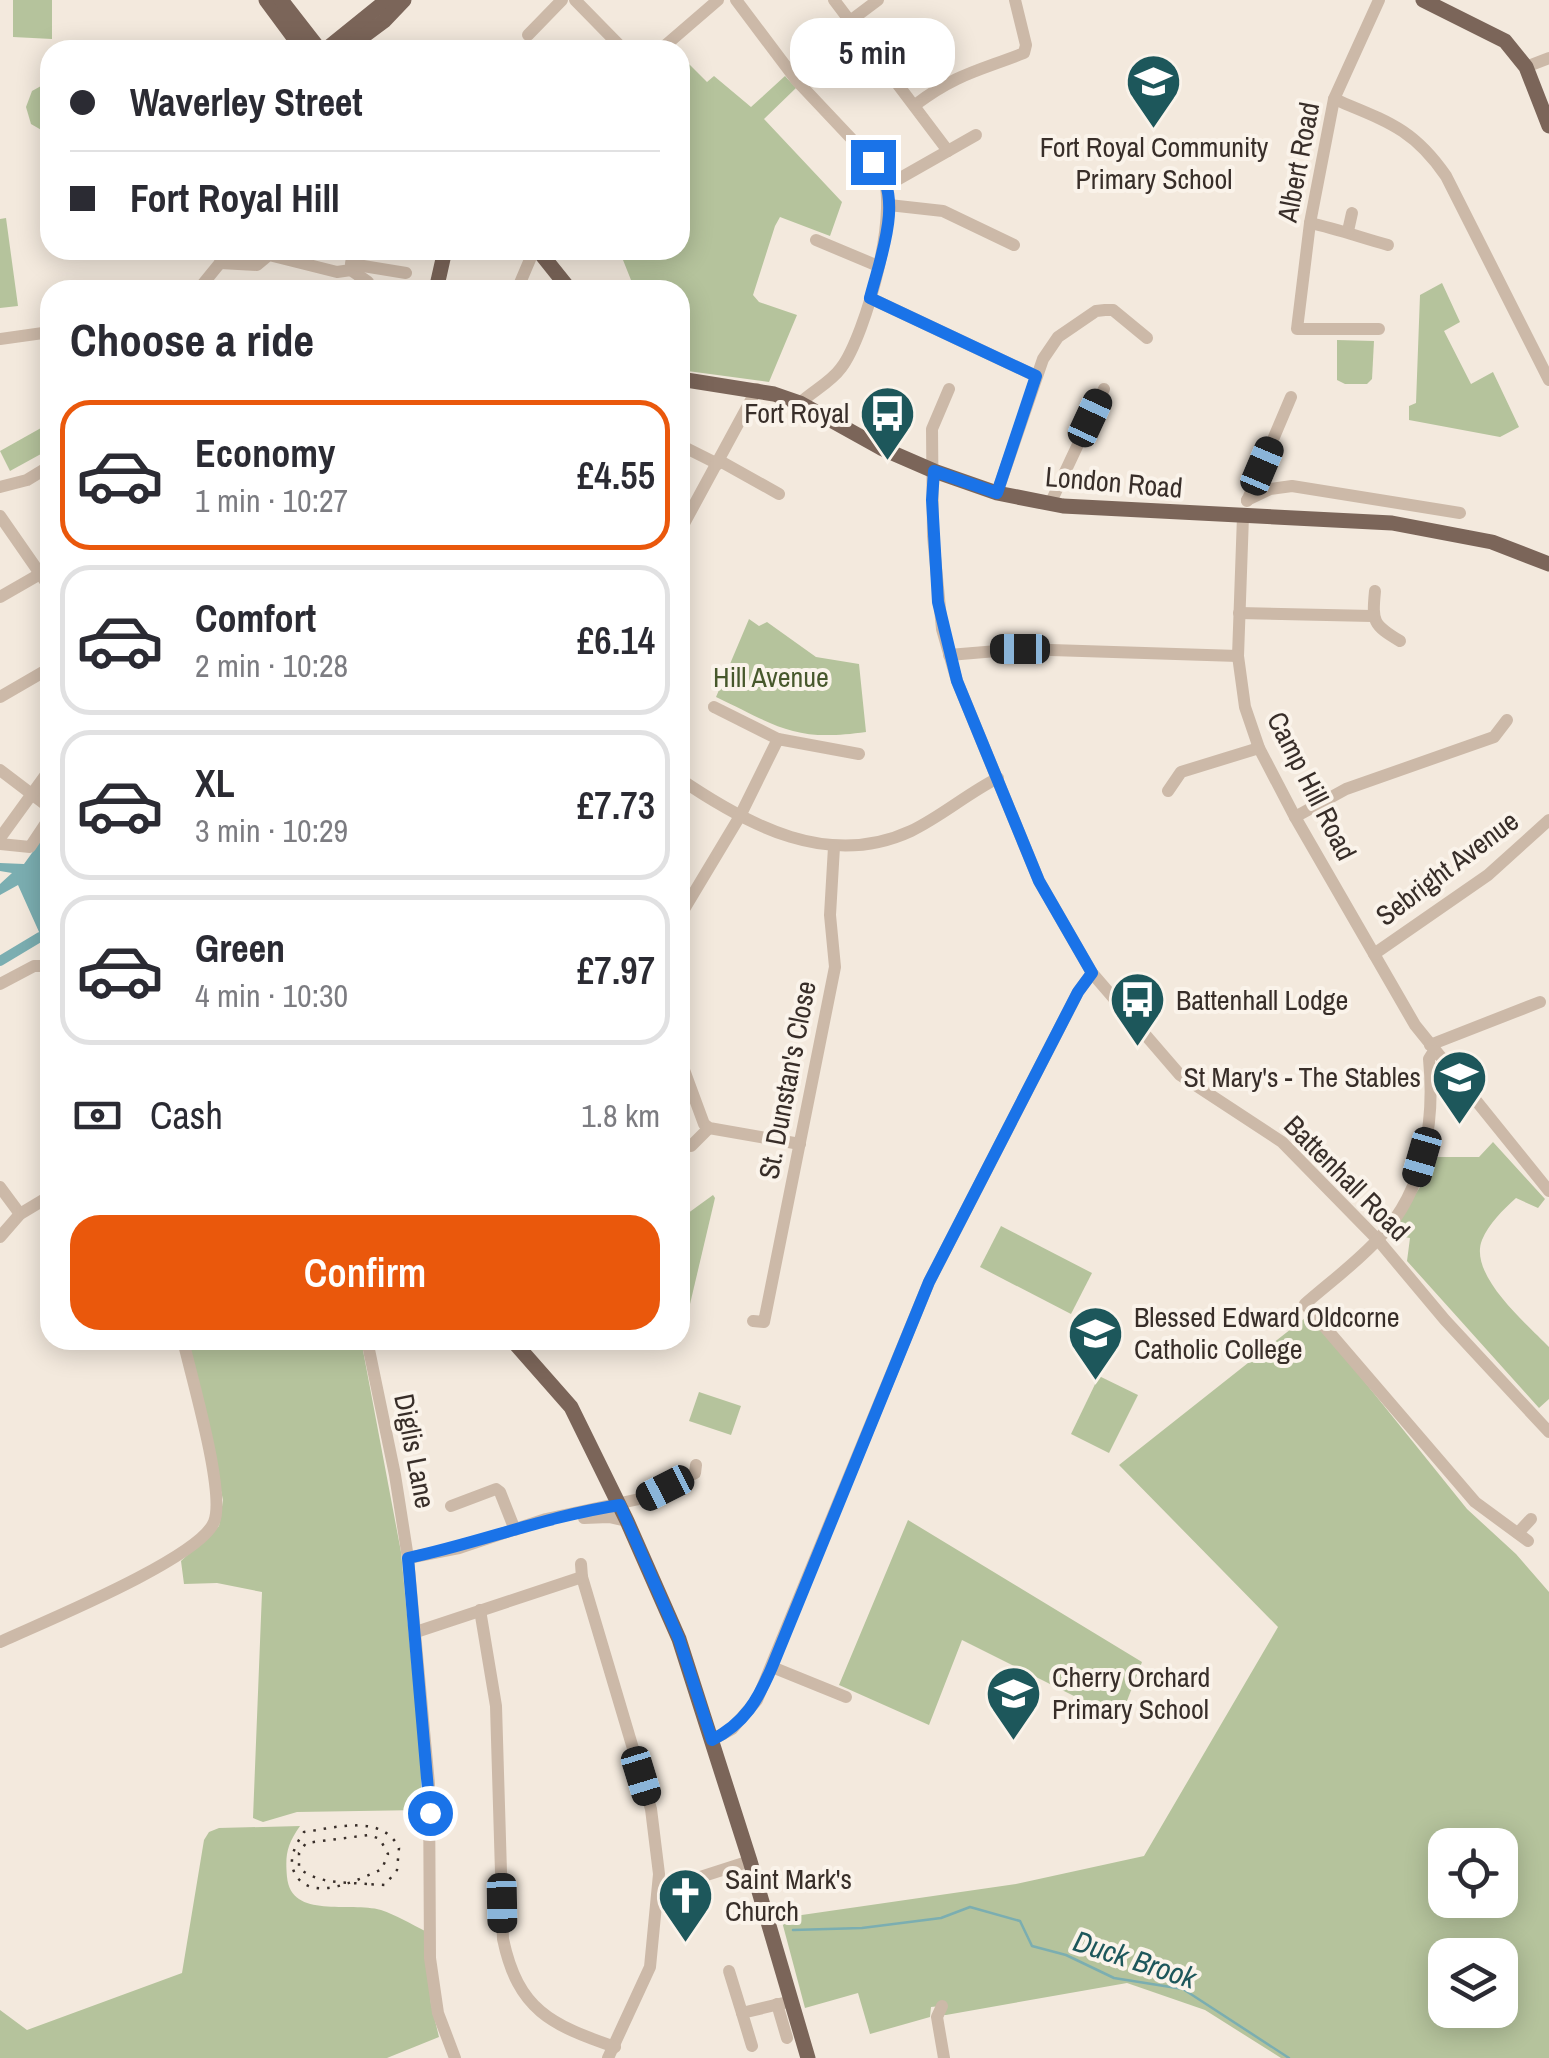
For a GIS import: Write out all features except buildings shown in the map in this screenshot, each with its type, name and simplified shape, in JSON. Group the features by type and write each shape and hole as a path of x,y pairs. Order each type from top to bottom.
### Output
{"main road":[{"path":"266,0 296,40"},
{"path":"335,40 387,0"},
{"path":"358,40 407,0"},
{"path":"375,40 405,13 407,0"},
{"path":"1423,0 1504,40 1526,67 1549,126"},
{"path":"283,2 314,40"},
{"path":"546,260 562,280"},
{"name":"London Road","path":"690,381 757,389 800,403 881,448 997,493 1050,504 1246,511 1392,523 1492,542 1549,564"},
{"path":"521,1350 570,1407 628,1521 679,1639 750,1861 784,2003 808,2058"}],"street":[{"path":"528,35 562,0"},
{"path":"574,0 614,40"},
{"path":"671,40 718,0"},
{"path":"736,0 797,81 880,168 888,185 889,205 870,298 842,367 800,403"},
{"path":"834,0 948,151"},
{"path":"850,21 878,0"},
{"path":"915,105 955,77 1024,52 1026,45 1015,0"},
{"name":"Albert Road","path":"1378,329 1297,329 1310,223 1334,99 1379,0"},
{"path":"1526,67 1549,58"},
{"path":"1334,99 1395,126 1428,150 1446,176 1549,380"},
{"path":"888,185 976,135"},
{"path":"889,205 943,211 1014,245"},
{"path":"1348,231 1352,213"},
{"path":"1310,223 1388,245"},
{"path":"816,240 878,266"},
{"path":"237,260 258,265 264,260"},
{"path":"289,260 337,272 351,261 406,273"},
{"path":"870,298 1036,376"},
{"path":"997,493 1050,346 1069,327 1096,311 1112,310 1147,338"},
{"path":"0,340 40,334"},
{"path":"1050,504 1104,388"},
{"path":"690,514 757,389"},
{"name":"Battenhall Road","path":"949,389 932,429 937,583 949,654 1039,881 1092,973 1180,1075 1282,1142 1378,1240 1445,1320 1549,1432"},
{"name":"Camp Hill Road","path":"1290,397 1246,511 1238,656 1245,707 1259,748 1294,817 1432,1048 1543,1174 1549,1191"},
{"path":"690,449 779,494"},
{"path":"0,487 40,473"},
{"path":"1246,511 1270,489 1292,486 1460,513"},
{"path":"0,516 40,574 0,597"},
{"path":"1375,591 1372,616 1382,630 1400,641"},
{"path":"1239,613 1372,616"},
{"path":"949,654 1020,649 1238,656"},
{"path":"0,698 40,674"},
{"path":"714,708 778,739 860,754"},
{"path":"1294,817 1346,789 1494,737 1507,720"},
{"path":"690,899 740,816 778,739"},
{"path":"1168,791 1182,772 1259,748"},
{"path":"0,770 40,802"},
{"path":"690,785 740,816 801,842 834,847 875,844 896,837 998,778"},
{"path":"40,782 0,841 30,847 40,832"},
{"name":"Sebright Avenue","path":"1374,954 1488,874 1549,820"},
{"name":"St. Dunstan's Close","path":"764,1323 835,967 830,915 834,847"},
{"path":"0,984 13,975 40,967"},
{"path":"712,1740 732,1729 750,1711 772,1667 929,1282 1078,992 1092,973"},
{"path":"1531,1519 1523,1537 1475,1502 1305,1304 1378,1240 1415,1181 1429,1134 1432,1048 1540,1002"},
{"path":"690,1086 709,1128 800,1144"},
{"path":"692,1146 709,1128"},
{"path":"0,1187 20,1214"},
{"path":"0,1238 20,1214 40,1202"},
{"path":"0,1642 105,1594 201,1540 214,1522 218,1500 185,1350"},
{"name":"Diglis Lane","path":"369,1350 408,1558 429,1784 430,1958 438,2013 455,2058"},
{"path":"408,1558 459,1548 546,1519 646,1498 694,1473 696,1465"},
{"path":"451,1506 496,1489 515,1530"},
{"path":"546,1519 609,1516 628,1521"},
{"path":"416,1632 581,1570 651,1809 660,1890 650,1967 612,2052 534,2009 509,1967 503,1939 496,1706 480,1610"},
{"path":"772,1667 846,1697"},
{"path":"660,1890 750,1861"},
{"path":"729,1972 752,2046"},
{"path":"742,2014 784,2003 787,2038"},
{"path":"942,2006 937,2017 944,2058"}],"green space":[{"path":"13,0 52,0 52,39 13,37"},
{"path":"690,65 707,82 714,76 751,107 785,76 796,88 764,119 842,202 830,236 780,217 775,226 753,295 759,302 797,315 769,382 690,371 690,280 631,280 623,260 690,260"},
{"path":"40,87 40,129 31,124 26,107 32,91"},
{"path":"6,218 18,306 0,308 0,219"},
{"path":"1442,283 1460,322 1444,331 1471,384 1493,372 1519,427 1500,437 1409,420 1409,406 1416,403 1420,295"},
{"path":"1337,340 1374,341 1372,379 1367,384 1337,380"},
{"path":"40,429 40,454 10,471 0,451"},
{"name":"Hill Avenue","path":"749,619 759,626 767,622 816,657 859,664 866,732 821,735 788,730 716,697"},
{"path":"1493,1142 1545,1199 1538,1208 1516,1198 1488,1228 1480,1254 1483,1268 1502,1298 1549,1347 1549,1399 1539,1408 1407,1261 1410,1238 1404,1237 1406,1226 1396,1222 1427,1177 1433,1157 1479,1157"},
{"path":"713,1195 715,1198 690,1304 690,1212"},
{"path":"1001,1226 1092,1273 1071,1314 980,1267"},
{"path":"1310,1314 1467,1509 1516,1554 1549,1592 1549,2058 1281,2058 1205,2010 1127,1983 946,2015 941,2006 931,2007 930,2017 870,2034 858,1993 805,2008 781,1918 1016,1884 1144,1856 1278,1627 1119,1465"},
{"path":"190,1350 363,1350 401,1552 421,1762 421,1810 297,1812 263,1822 253,1818 262,1592 217,1583 184,1584 181,1561 219,1526 223,1500"},
{"path":"1099,1376 1138,1395 1109,1453 1071,1434"},
{"path":"699,1392 741,1406 731,1435 689,1421"},
{"path":"908,1520 1142,1662 1120,1719 962,1640 929,1725 839,1685"},
{"path":"300,1826 286,1862 291,1890 299,1899 324,1906 381,1910 425,1931 431,2004 439,2037 387,2058 0,2058 0,2010 27,2030 182,1973 204,1840 209,1832 219,1828"}],"water":[{"path":"40,842 40,934 18,885 0,895 0,884 12,873 0,871 0,863 24,864"}],"waterway":[{"path":"0,961 40,937"},
{"name":"Duck Brook","path":"793,1930 862,1928 941,1918 970,1907 1020,1921 1032,1946 1066,1955 1114,1978 1183,1989 1289,2058"}],"railway":[{"path":"367,1884 349,1883 331,1881 314,1877 299,1868 299,1853 306,1843 369,1835 380,1839 388,1854 382,1869 350,1883 338,1886 326,1888 315,1888 297,1877 292,1865 304,1832 357,1825 381,1830 391,1837 399,1848 397,1870 385,1885 367,1884"}],"place":[{"name":"Fort Royal Community Primary School","path":"1154,130"},
{"name":"Fort Royal","path":"888,462"},
{"name":"Battenhall Lodge","path":"1137,1049"},
{"name":"St Mary's - The Stables","path":"1460,1126"},
{"name":"Blessed Edward Oldcorne Catholic College","path":"1095,1382"},
{"name":"Cherry Orchard Primary School","path":"1013,1742"},
{"name":"Saint Mark's Church","path":"686,1944"}],"route":[{"path":"430,1813 408,1558 459,1548 546,1519 620,1505 679,1639 712,1740 732,1729 750,1711 772,1667 929,1282 1078,992 1092,973 1039,881 957,681 938,602 934,471 997,493 1036,376 870,298 890,194 886,176 873,162"}]}
